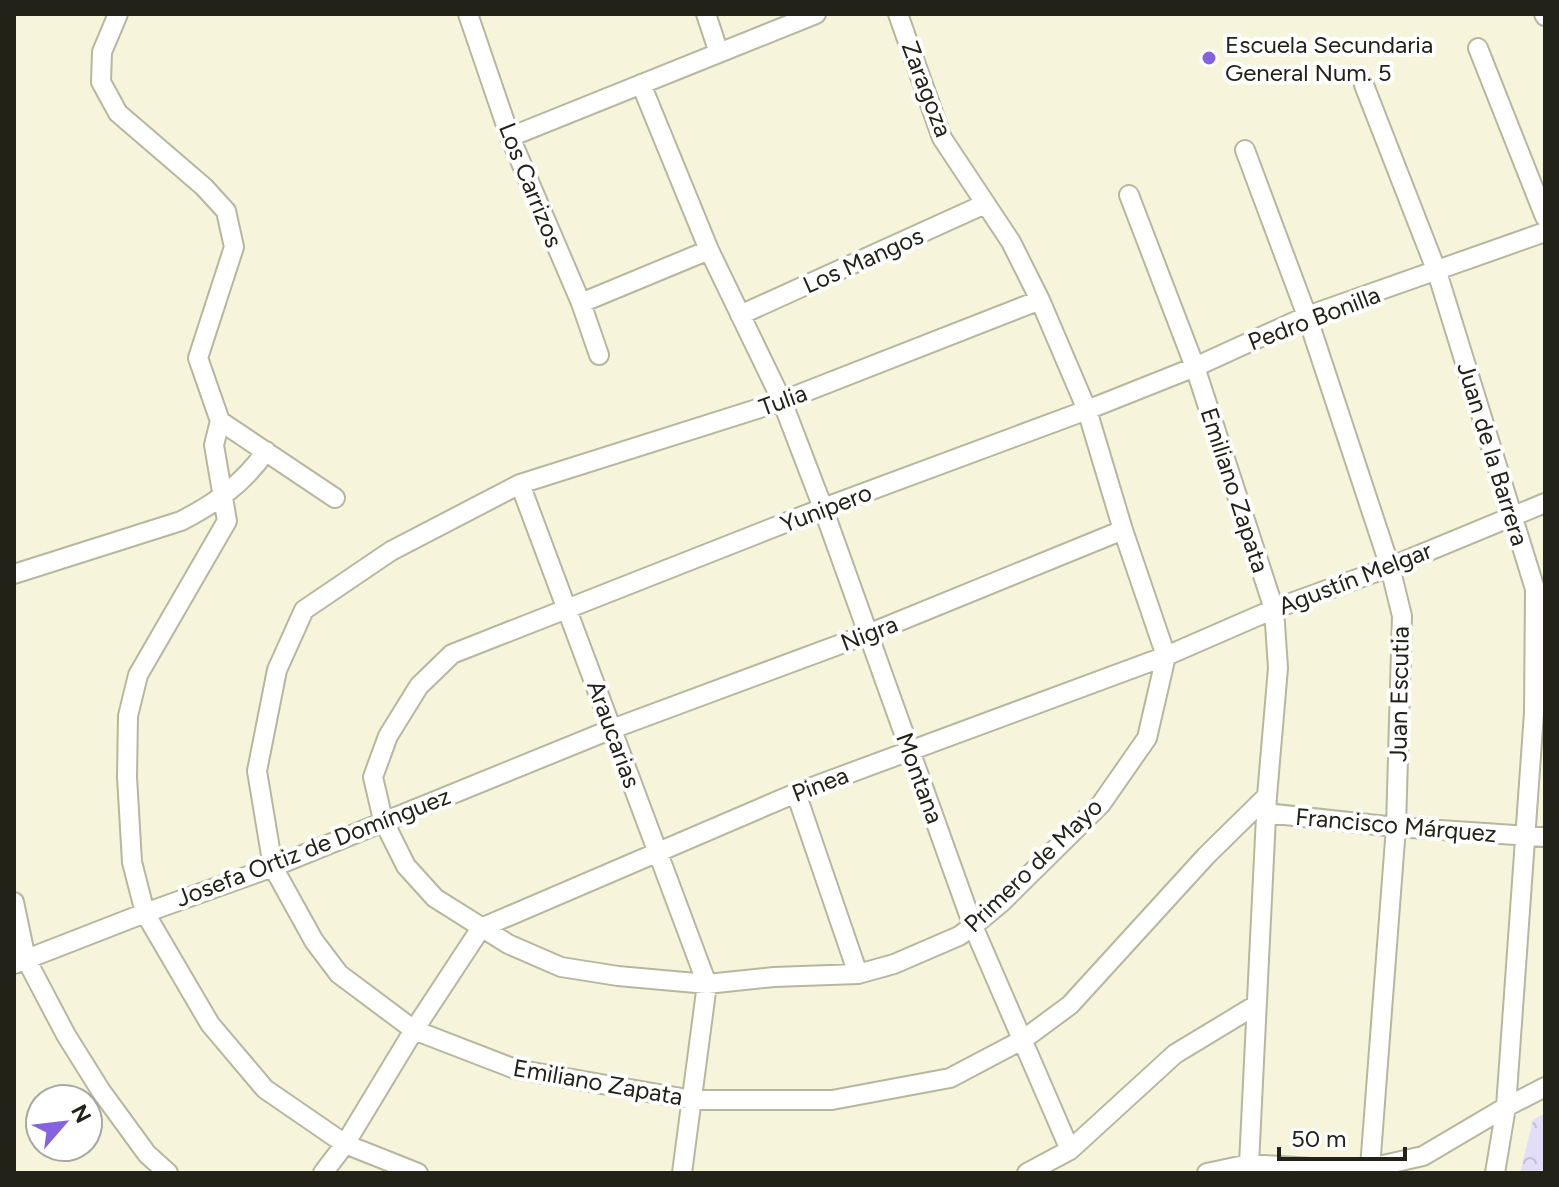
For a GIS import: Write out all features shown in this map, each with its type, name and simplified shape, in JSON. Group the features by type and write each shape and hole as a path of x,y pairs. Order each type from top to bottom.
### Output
{"street":[{"path":"118,14 102,52 101,82 118,113 204,187 226,211 234,247 198,358 220,421 214,445 227,521 138,675 128,716 127,777 132,862 145,913 210,1024 265,1089 345,1144 418,1173"},
{"name":"Los Carrizos","path":"468,14 510,137 581,303 599,355"},
{"path":"706,14 719,53"},
{"path":"510,137 816,14"},
{"name":"Zaragoza","path":"898,14 942,138 1011,242 1040,300"},
{"path":"1478,48 1545,217"},
{"name":"Montana","path":"641,84 709,250 782,401 973,926 1070,1150"},
{"name":"Juan de la Barrera","path":"1364,85 1437,272 1535,589 1540,712 1525,837 1506,1107 1495,1173"},
{"name":"Juan Escutia","path":"1245,150 1307,316 1390,567 1402,616 1396,827 1370,1168"},
{"name":"Emiliano Zapata","path":"1129,195 1195,367 1274,609 1278,668 1267,805 1249,1164"},
{"name":"Los Mangos","path":"740,315 985,204"},
{"name":"Pedro Bonilla","path":"1087,410 1195,367 1307,316 1545,232"},
{"path":"581,303 709,250"},
{"path":"1040,300 1087,410 1123,530 1166,656"},
{"name":"Tulia","path":"520,484 782,401 1040,300"},
{"name":"Yunipero","path":"383,820 373,777 388,736 419,686 452,654 823,508 1087,410"},
{"path":"220,421 335,498"},
{"path":"14,574 181,521 244,481 266,451"},
{"name":"Emiliano Zapata","path":"520,484 391,551 304,610 277,670 257,771 273,867 314,941 339,974 414,1030 515,1069 693,1100 832,1100 950,1078 1024,1039 1070,1005 1206,856 1267,805"},
{"name":"Araucarias","path":"520,484 707,984"},
{"name":"Agustín Melgar","path":"1166,656 1274,609 1390,567 1545,503"},
{"name":"Nigra","path":"612,729 868,634 1123,530"},
{"name":"Pinea","path":"481,928 796,793 1166,656"},
{"name":"Primero de Mayo","path":"383,820 406,866 435,898 508,944 561,967 707,984 774,977 858,974 894,964 959,936 1002,902 1101,804 1147,738 1166,656"},
{"name":"Josefa Ortiz de Domínguez","path":"20,961 273,867 612,729"},
{"path":"796,793 858,974"},
{"name":"Francisco Márquez","path":"1267,805 1396,827 1545,837"},
{"path":"14,902 20,961 101,1091 147,1154 168,1173"},
{"path":"323,1173 345,1144 481,928"},
{"path":"682,1173 707,984"},
{"path":"1027,1173 1070,1150 1175,1054 1256,1005"},
{"path":"1207,1173 1231,1171 1249,1164 1342,1172 1423,1156 1545,1087"}],"green space":[{"path":"1545,1113 1545,1173 1520,1173 1533,1120"}],"place":[{"name":"Escuela Secundaria General Num. 5","path":"1209,58"}]}
